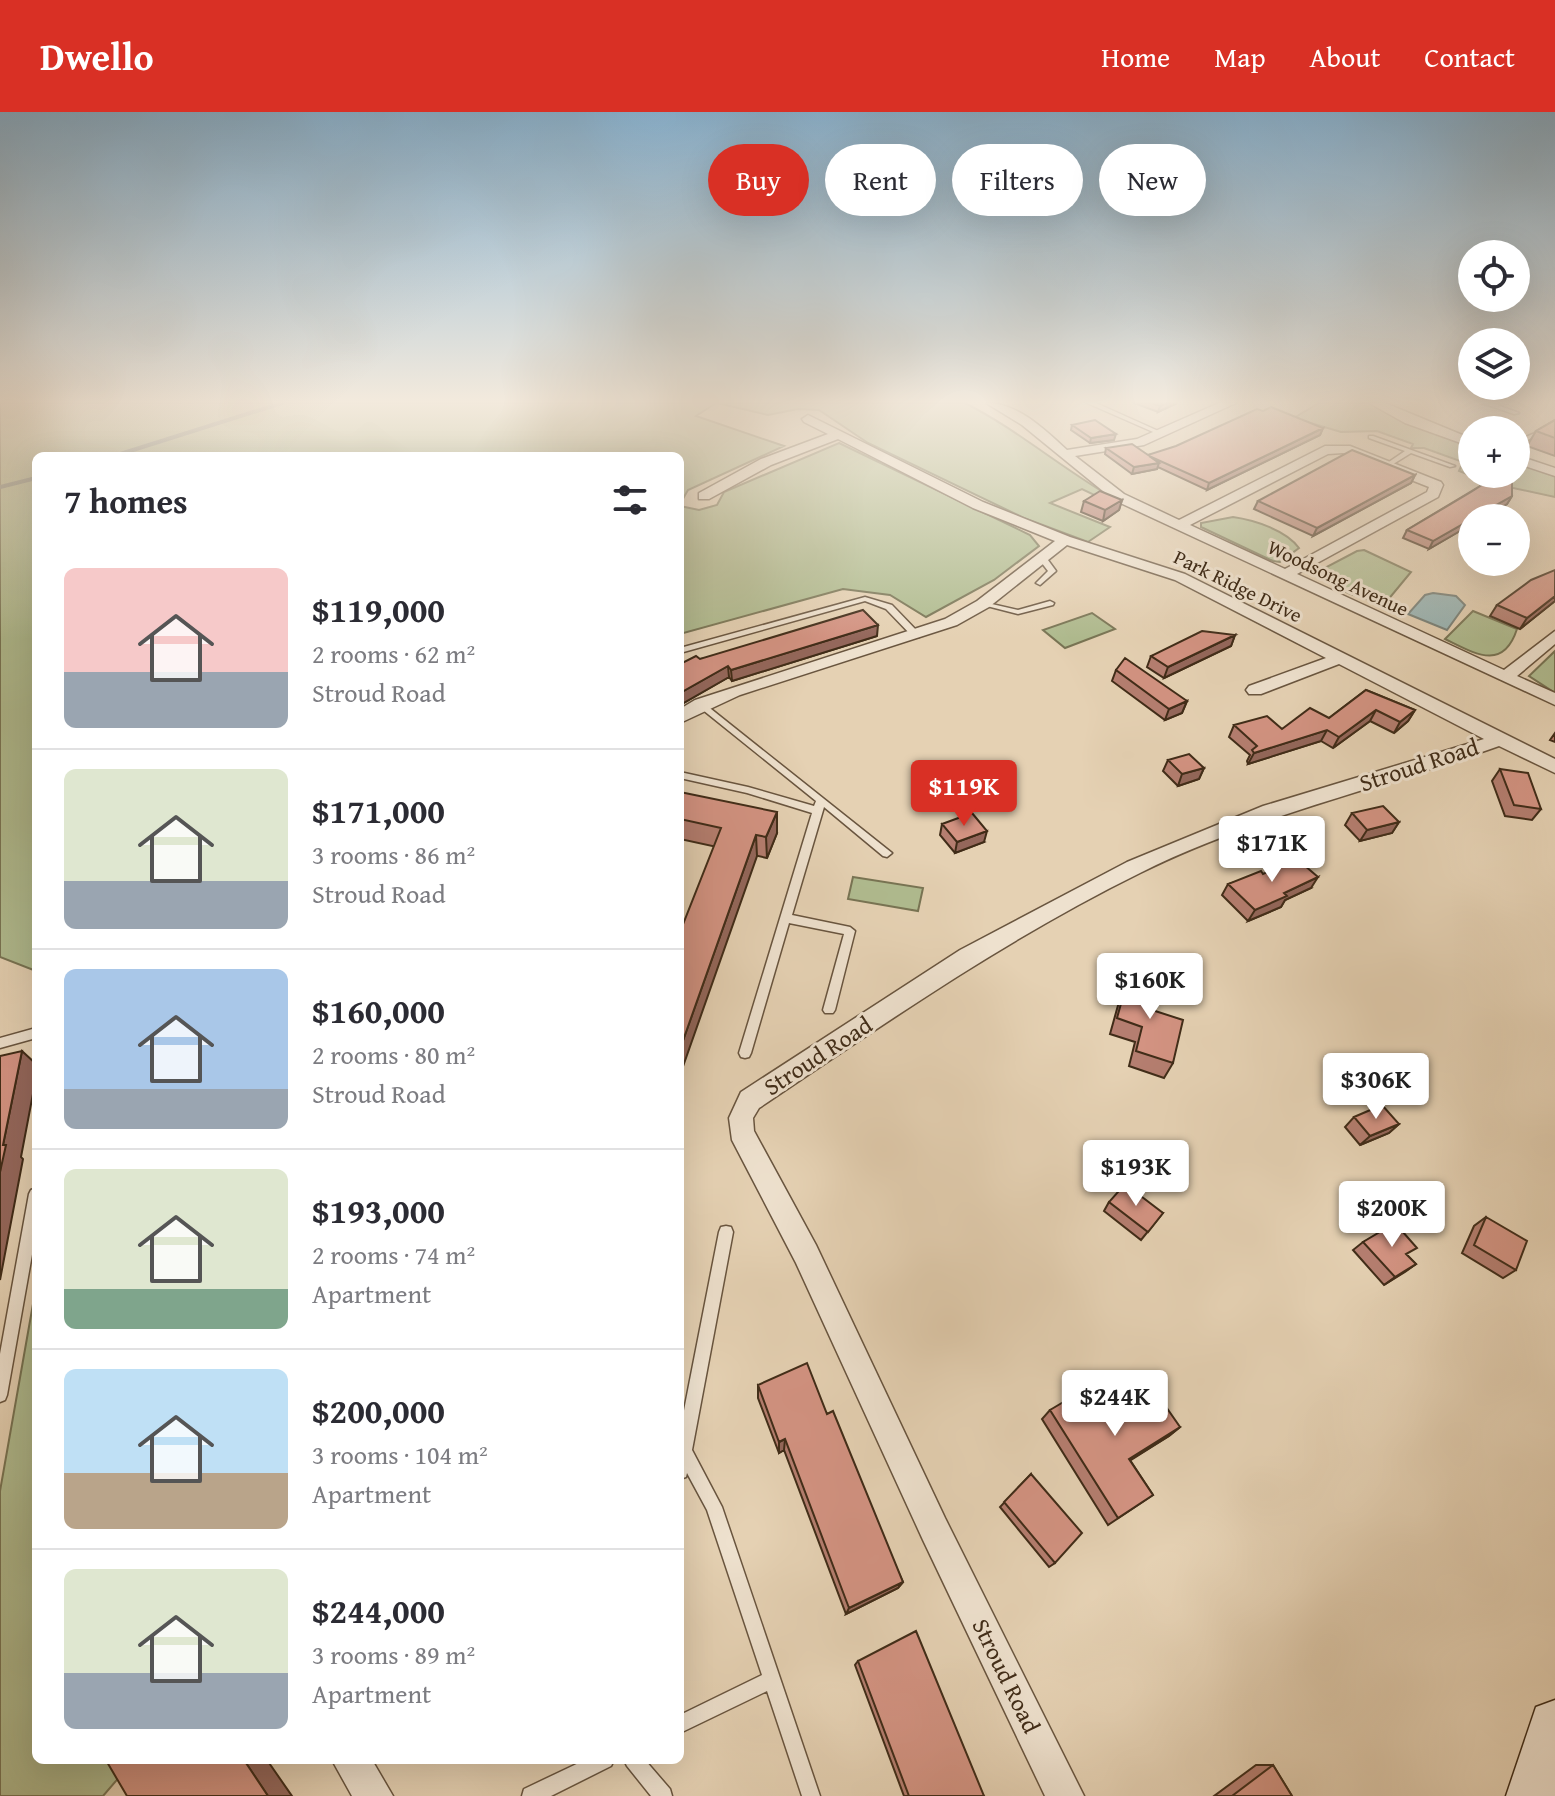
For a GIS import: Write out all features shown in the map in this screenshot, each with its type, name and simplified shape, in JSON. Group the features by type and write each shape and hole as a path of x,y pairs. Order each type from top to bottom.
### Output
{"main road":[{"path":"1533,1796 1555,1726"}],"street":[{"path":"704,496 730,482"},
{"name":"Park Ridge Drive","path":"931,482 978,505 1065,540 1180,577 1555,767"},
{"name":"Woodsong Avenue","path":"1096,482 1179,525 1555,700"},
{"path":"1179,525 1264,482"},
{"path":"1285,575 1433,494 1436,485 1428,482"},
{"path":"684,715 734,691 951,622 983,604 1065,540"},
{"path":"1506,677 1555,636"},
{"path":"1255,690 1338,659"},
{"name":"Stroud Road","path":"1065,1796 934,1529 806,1254 741,1132 741,1118 750,1100 968,956 1134,867 1270,811 1436,762 1501,739"},
{"path":"353,1764 374,1796"}],"lane":[{"path":"1040,583 1052,571 1042,558"},
{"path":"684,650 865,599 889,607 916,635"},
{"path":"983,604 1018,612 1050,603"},
{"path":"701,704 820,806 887,853"},
{"path":"684,776 820,806"},
{"path":"745,1053 820,806"},
{"path":"786,918 850,931 829,1010"},
{"path":"0,1043 32,1034"},
{"path":"0,1395 32,1216"},
{"path":"726,1232 684,1451 714,1507 811,1796"},
{"path":"684,1722 772,1679"},
{"path":"531,1796 597,1764"},
{"path":"636,1764 663,1796"}],"green space":[{"path":"0,482 32,482 32,969 0,957"},
{"path":"684,482 706,482 688,490 684,497"},
{"path":"748,482 919,482 1030,535 1039,546 994,580 926,617 890,595 843,589 684,633 684,507 699,510 717,505 724,492"},
{"path":"948,482 1087,482 1120,502 1113,504 1082,489 1050,503 1110,527 1088,542 1024,518"},
{"path":"1530,482 1555,482 1555,497 1513,488 1530,488"},
{"path":"1233,517 1278,531 1299,548 1280,562 1273,561 1201,527 1201,523"},
{"path":"1364,550 1411,572 1387,601 1369,600 1349,593 1330,584 1317,572"},
{"path":"1473,611 1517,629 1504,651 1496,655 1477,653 1445,639"},
{"path":"1092,613 1115,629 1065,648 1043,630"},
{"path":"1555,651 1555,693 1529,676"},
{"path":"853,877 923,888 918,911 848,899"},
{"path":"32,1310 32,1764 131,1764 103,1796 0,1796 0,1491"}],"water":[{"path":"1425,595 1456,596 1465,605 1447,630 1408,614"}],"building":[{"path":"1294,482 1403,482 1317,528 1258,501"},
{"path":"1477,488 1512,488 1512,496 1498,504 1458,504 1458,527 1433,541 1407,530"},
{"path":"1100,491 1122,500 1105,510 1084,501"},
{"path":"1555,570 1555,596 1527,618 1497,605 1531,580"},
{"path":"863,610 878,625 731,670 728,666 684,691 684,662 696,656 700,659"},
{"path":"1202,631 1235,635 1168,667 1151,656"},
{"path":"1125,658 1187,701 1169,709 1116,670"},
{"path":"1366,690 1415,710 1400,722 1376,710 1339,737 1327,730 1254,753 1252,750 1257,746 1234,725 1267,716 1282,729 1310,708 1329,718"},
{"path":"1189,754 1204,768 1182,774 1168,760"},
{"path":"1500,769 1528,773 1541,809 1514,805"},
{"path":"684,793 777,812 766,837 756,835 684,1038 684,922 721,828 684,820"},
{"path":"1383,806 1399,822 1367,830 1352,813"},
{"path":"972,813 987,831 957,842 942,824"},
{"path":"1297,859 1318,877 1284,893 1287,896 1255,910 1228,884 1261,871 1263,874"},
{"path":"1129,975 1156,983 1149,1009 1183,1020 1173,1063 1136,1051 1142,1027 1117,1018"},
{"path":"22,1051 3,1145 6,1145 0,1172 0,1056"},
{"path":"1382,1105 1399,1124 1370,1136 1354,1117"},
{"path":"1125,1184 1163,1213 1148,1232 1109,1202"},
{"path":"1486,1217 1527,1241 1516,1270 1474,1245"},
{"path":"1395,1223 1417,1248 1406,1254 1416,1264 1395,1277 1363,1242"},
{"path":"807,1363 827,1414 833,1411 903,1582 849,1608 785,1439 779,1442 758,1385"},
{"path":"1148,1381 1180,1427 1129,1459 1153,1495 1118,1518 1050,1410 1097,1382 1111,1404"},
{"path":"1031,1474 1082,1533 1055,1563 1004,1502"},
{"path":"916,1631 984,1796 909,1796 858,1661"},
{"path":"108,1764 247,1764 268,1796 127,1796"},
{"path":"1273,1765 1292,1796 1232,1796"}],"waterway":[{"path":"0,487 22,482"}]}
